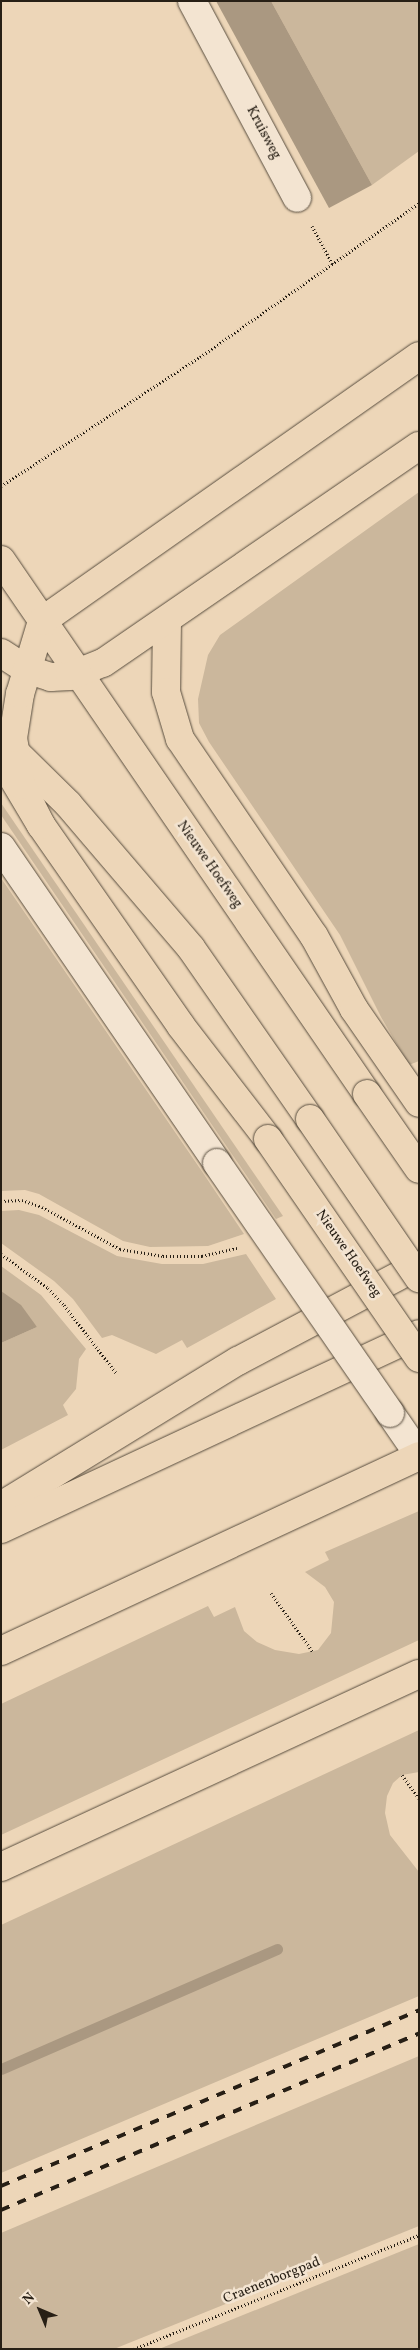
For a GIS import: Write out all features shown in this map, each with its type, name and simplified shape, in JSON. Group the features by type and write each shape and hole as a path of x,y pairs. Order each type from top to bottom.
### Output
{"main road":[{"path":"42,621 419,356"},
{"path":"1,653 27,670 51,677 78,673 120,654 419,446"},
{"name":"Nieuwe Hoefweg","path":"1,560 419,1169"},
{"name":"Nieuwe Hoefweg","path":"42,621 5,749 23,792 41,825 180,1026 268,1139 419,1358"},
{"path":"167,622 166,692 180,739 314,936 354,1009 419,1103"},
{"path":"5,749 68,804 191,948 419,1278"},
{"path":"1,1506 238,1361 419,1264"},
{"path":"1,1529 419,1334"},
{"path":"1,1651 419,1455"},
{"path":"1,1867 419,1674"}],"street":[{"name":"Kruisweg","path":"192,1 297,198"},
{"path":"1,847 419,1455"}],"path":[{"path":"297,198 333,265"},
{"path":"1,486 158,385 333,265 419,203"},
{"path":"1,1201 22,1200 42,1207 120,1249 163,1256 192,1256 239,1248"},
{"path":"1,1254 48,1288 64,1305 116,1374"},
{"path":"271,1593 313,1652"},
{"path":"402,1775 419,1798"},
{"name":"Craenenborgpad","path":"134,2349 419,2235"}],"shaded area":[{"path":"216,1 271,1 372,185 329,208"},
{"path":"271,1 419,1 419,151 372,185"},
{"path":"419,492 419,1061 409,1065 381,1017 340,935 209,742 199,723 198,699 208,655 220,635"},
{"path":"1,803 283,1216 276,1219 1,815"},
{"path":"1,878 244,1234 208,1246 150,1247 123,1241 39,1194 25,1190 1,1191"},
{"path":"19,1210 39,1215 117,1256 162,1264 203,1264 246,1254 276,1299 187,1348 182,1340 156,1354 112,1335 102,1338 73,1299 54,1281 1,1243 1,1211"},
{"path":"1,1266 41,1295 86,1349 79,1359 76,1389 63,1405 68,1415 1,1450 1,1343 37,1327 1,1291"},
{"path":"1,1291 21,1305 37,1327 1,1343"},
{"path":"419,1511 419,1640 1,1835 1,1704 208,1606 214,1617 235,1607 244,1631 257,1642 275,1650 299,1654 318,1650 331,1633 334,1602 325,1587 305,1572 329,1560 325,1552"},
{"path":"419,1730 419,1772 402,1775 393,1783 387,1796 385,1813 390,1835 419,1872 419,1996 1,2173 1,1925"},
{"path":"419,2056 419,2226 114,2349 1,2349 1,2233"},
{"path":"419,2244 419,2349 159,2349"}],"waterway":[{"path":"1,2069 277,1949"}],"railway":[{"path":"1,2186 419,2010"},
{"path":"1,2210 419,2033"}]}
